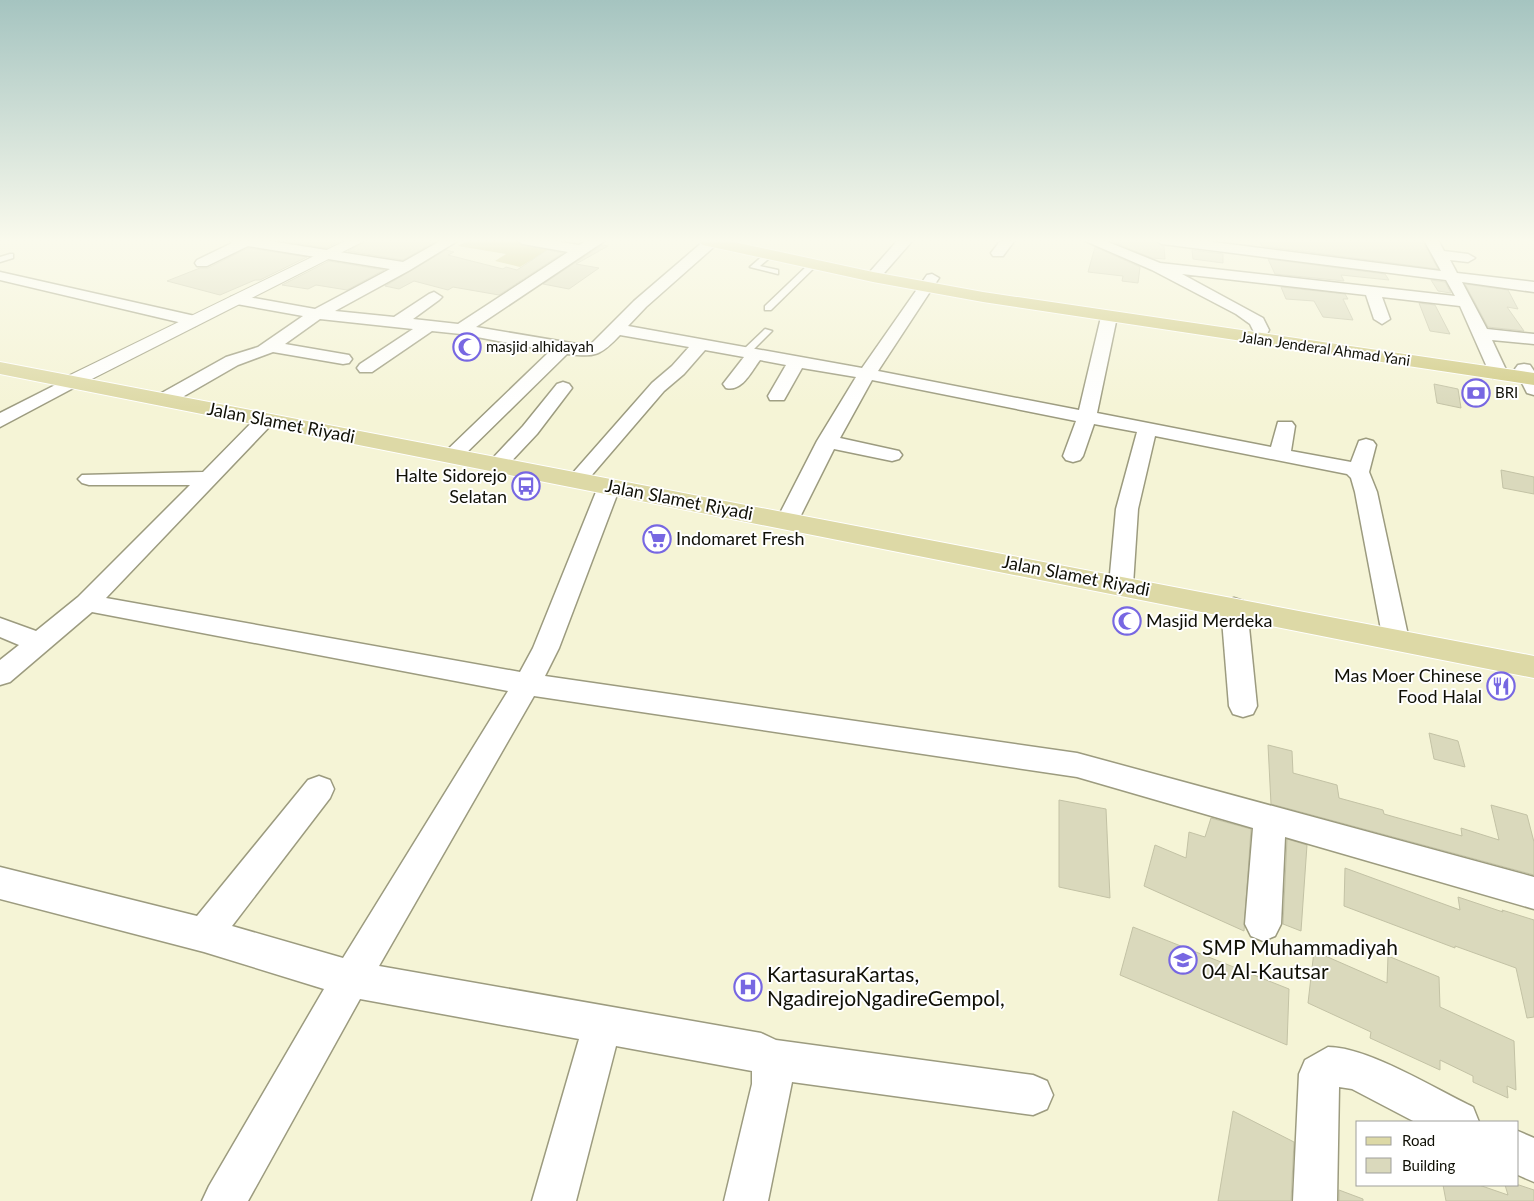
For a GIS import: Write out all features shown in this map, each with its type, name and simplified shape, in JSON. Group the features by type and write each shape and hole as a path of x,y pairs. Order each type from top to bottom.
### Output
{"highway":[{"name":"Jalan Jenderal Ahmad Yani","path":"1000,296 1109,316 1497,369"},
{"name":"Jalan Jenderal Ahmad Yani","path":"1025,296 1260,330 1497,369 1531,377"}],"main road":[{"name":"Jalan Slamet Riyadi","path":"0,368 578,479 609,487 1121,585 1534,667"}],"street":[{"path":"87,296 195,321"},
{"path":"0,421 73,381 245,296"},
{"path":"165,399 232,362 271,347 318,314 351,296"},
{"path":"461,329 511,296"},
{"path":"237,300 318,314 461,329 563,348 595,350 648,296"},
{"path":"788,521 827,441 866,374 920,296"},
{"path":"1213,296 1250,315 1256,321 1260,330"},
{"path":"1374,296 1382,318"},
{"path":"1415,296 1466,302"},
{"path":"1463,296 1497,369"},
{"path":"398,322 434,297"},
{"path":"1073,456 1087,417 1109,316"},
{"path":"366,368 428,326"},
{"path":"617,329 797,360 1147,430 1348,467 1358,472"},
{"path":"1482,334 1534,339"},
{"path":"578,479 658,387 678,370 702,343"},
{"path":"271,347 343,359"},
{"path":"452,456 563,348"},
{"path":"732,384 752,352"},
{"path":"777,396 797,360"},
{"path":"498,464 530,430 563,388"},
{"path":"0,675 86,603 265,420"},
{"path":"1280,455 1285,426"},
{"path":"1121,585 1127,508 1147,430"},
{"path":"827,441 892,454"},
{"path":"1366,445 1358,472 1366,492 1396,640"},
{"path":"88,479 208,478"},
{"path":"224,1201 351,980 527,684 546,648 609,487"},
{"path":"86,603 527,684 1077,765 1534,893"},
{"path":"1234,607 1244,706"},
{"path":"0,628 39,642"},
{"path":"204,935 319,789"},
{"path":"1263,924 1270,819"},
{"path":"0,883 204,935 351,980 761,1053 771,1059 1033,1095"},
{"path":"554,1201 602,1024"},
{"path":"746,1201 772,1084 771,1059"},
{"path":"1315,1201 1319,1074 1328,1067 1341,1067 1357,1071 1456,1121"},
{"path":"1519,1153 1534,1161"}],"lane":[{"path":"768,308 780,296"},
{"path":"752,352 768,331"}],"building":[{"path":"1285,296 1346,296 1348,299 1343,299 1353,320 1323,317 1314,301 1286,299"},
{"path":"1471,296 1511,296 1518,309 1507,307 1524,331 1488,327"},
{"path":"1419,303 1435,305 1450,334 1430,331"},
{"path":"1434,384 1458,389 1461,408 1437,403"},
{"path":"1501,470 1534,477 1534,494 1503,488"},
{"path":"1429,733 1458,741 1465,767 1434,759"},
{"path":"1268,745 1292,751 1293,773 1337,785 1339,798 1383,810 1384,814 1462,836 1461,828 1499,840 1491,805 1527,815 1534,842 1534,875 1271,804"},
{"path":"1059,800 1106,809 1110,898 1059,887"},
{"path":"1211,818 1251,829 1244,931 1144,886 1155,845 1186,858 1189,832 1205,837"},
{"path":"1287,839 1307,845 1301,931 1283,924"},
{"path":"1345,868 1460,910 1458,897 1534,920 1534,1017 1527,1018 1516,968 1455,946 1455,948 1344,906"},
{"path":"1133,927 1289,989 1287,1045 1120,975"},
{"path":"1314,951 1387,983 1388,956 1439,977 1440,1007 1514,1041 1516,1090 1507,1086 1508,1098 1473,1082 1473,1076 1440,1060 1440,1070 1370,1038 1371,1032 1308,1003"},
{"path":"1233,1111 1294,1142 1291,1201 1218,1201"},
{"path":"1519,1185 1534,1190 1534,1201 1446,1201 1443,1186 1482,1186 1508,1195 1505,1186"},
{"path":"1339,1190 1363,1199 1363,1201 1339,1201"}],"place":[{"name":"masjid alhidayah","path":"467,347"},
{"name":"BRI","path":"1476,393"},
{"name":"Halte Sidorejo Selatan","path":"526,486"},
{"name":"Indomaret Fresh","path":"657,539"},
{"name":"Masjid Merdeka","path":"1127,621"},
{"name":"Mas Moer Chinese Food Halal","path":"1501,686"},
{"name":"SMP Muhammadiyah 04 Al-Kautsar","path":"1183,960"},
{"name":"KartasuraKartas, NgadirejoNgadireGempol,","path":"748,987"}]}
